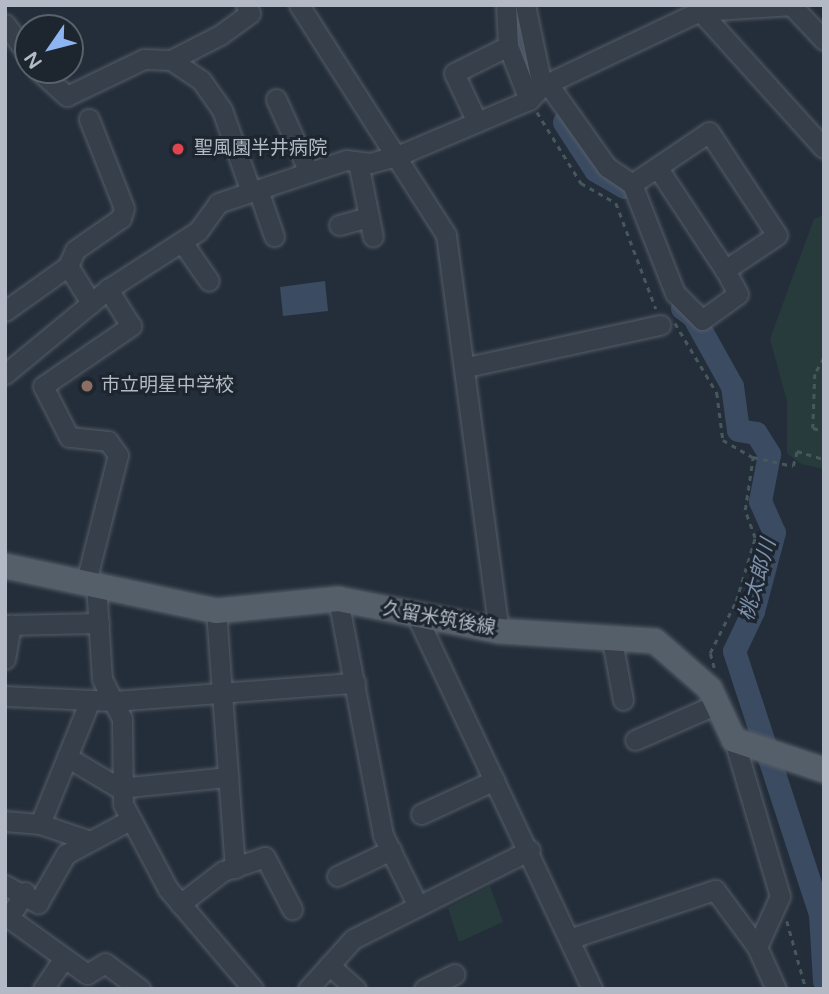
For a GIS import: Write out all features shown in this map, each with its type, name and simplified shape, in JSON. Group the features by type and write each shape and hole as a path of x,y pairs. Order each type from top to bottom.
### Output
{"main road":[{"name":"久留米筑後線","path":"5,566 216,611 338,599 418,619 499,631 611,635 655,642 680,657 717,704 734,740"},
{"path":"734,740 824,770"}],"street":[{"path":"54,84 67,96 144,59 171,60 220,35 250,13 246,5"},
{"path":"299,5 446,235 467,367 499,631"},
{"path":"506,5 508,46 539,90 607,167 632,184 675,293 702,320 738,294 657,167"},
{"path":"525,5 539,90"},
{"path":"5,374 108,289 182,242 218,203 309,172 397,156 477,122 700,12 792,5 824,40"},
{"path":"700,12 824,148"},
{"path":"477,122 454,73 508,46"},
{"path":"171,60 201,80 222,110 274,236"},
{"path":"276,99 309,172"},
{"path":"5,311 68,266 75,250 121,218 124,208 89,119"},
{"path":"632,184 709,132 778,235 725,271"},
{"path":"358,162 373,237"},
{"path":"339,225 369,217"},
{"path":"182,242 209,281"},
{"path":"68,266 91,303"},
{"path":"108,289 131,327 43,386 69,437 108,441 118,455 91,583 99,623 102,679 122,719 119,788 130,820 180,904 253,989"},
{"path":"467,367 665,320"},
{"path":"338,599 390,850 416,902"},
{"path":"216,611 235,868"},
{"path":"418,619 572,938 592,989"},
{"path":"5,659 8,625 99,623"},
{"path":"611,635 623,700"},
{"path":"5,696 113,701 222,696 355,683"},
{"path":"40,824 90,700"},
{"path":"635,740 717,704"},
{"path":"734,740 780,896 757,947"},
{"path":"67,757 119,788 228,777"},
{"path":"421,814 495,780"},
{"path":"5,885 24,892 38,902 66,854 130,820"},
{"path":"5,821 40,824 90,841"},
{"path":"337,876 390,850"},
{"path":"308,989 353,939 416,902 530,850"},
{"path":"180,904 235,868 265,857 292,909"},
{"path":"572,938 715,890 757,947 776,989"},
{"path":"24,892 9,918 88,974 105,963 134,987"},
{"path":"43,989 64,958"},
{"path":"330,965 356,989"},
{"path":"424,989 455,974"}],"path":[{"path":"539,90 581,183 616,203 651,306 665,320 685,330 717,393 723,440 753,457 793,466 797,451 824,459"},
{"path":"824,358 815,374 813,428 824,431"},
{"path":"717,678 710,653 736,601 755,538 745,510 753,457"},
{"path":"780,896 806,989"}],"green space":[{"path":"824,215 824,469 801,464 787,453 787,401 770,339 814,219"},
{"path":"490,886 503,922 459,942 448,908"}],"water":[{"path":"325,281 328,311 283,316 280,287"}],"waterway":[{"name":"桃太郎川","path":"515,5 533,72"},
{"name":"桃太郎川","path":"564,122 595,170 625,187"},
{"name":"桃太郎川","path":"682,308 693,316 732,386 738,430 756,433 769,454 760,501 774,532 753,611 734,651 820,914 824,981"}],"place":[{"name":"聖風園半井病院","path":"178,149"},
{"name":"市立明星中学校","path":"87,386"}]}
